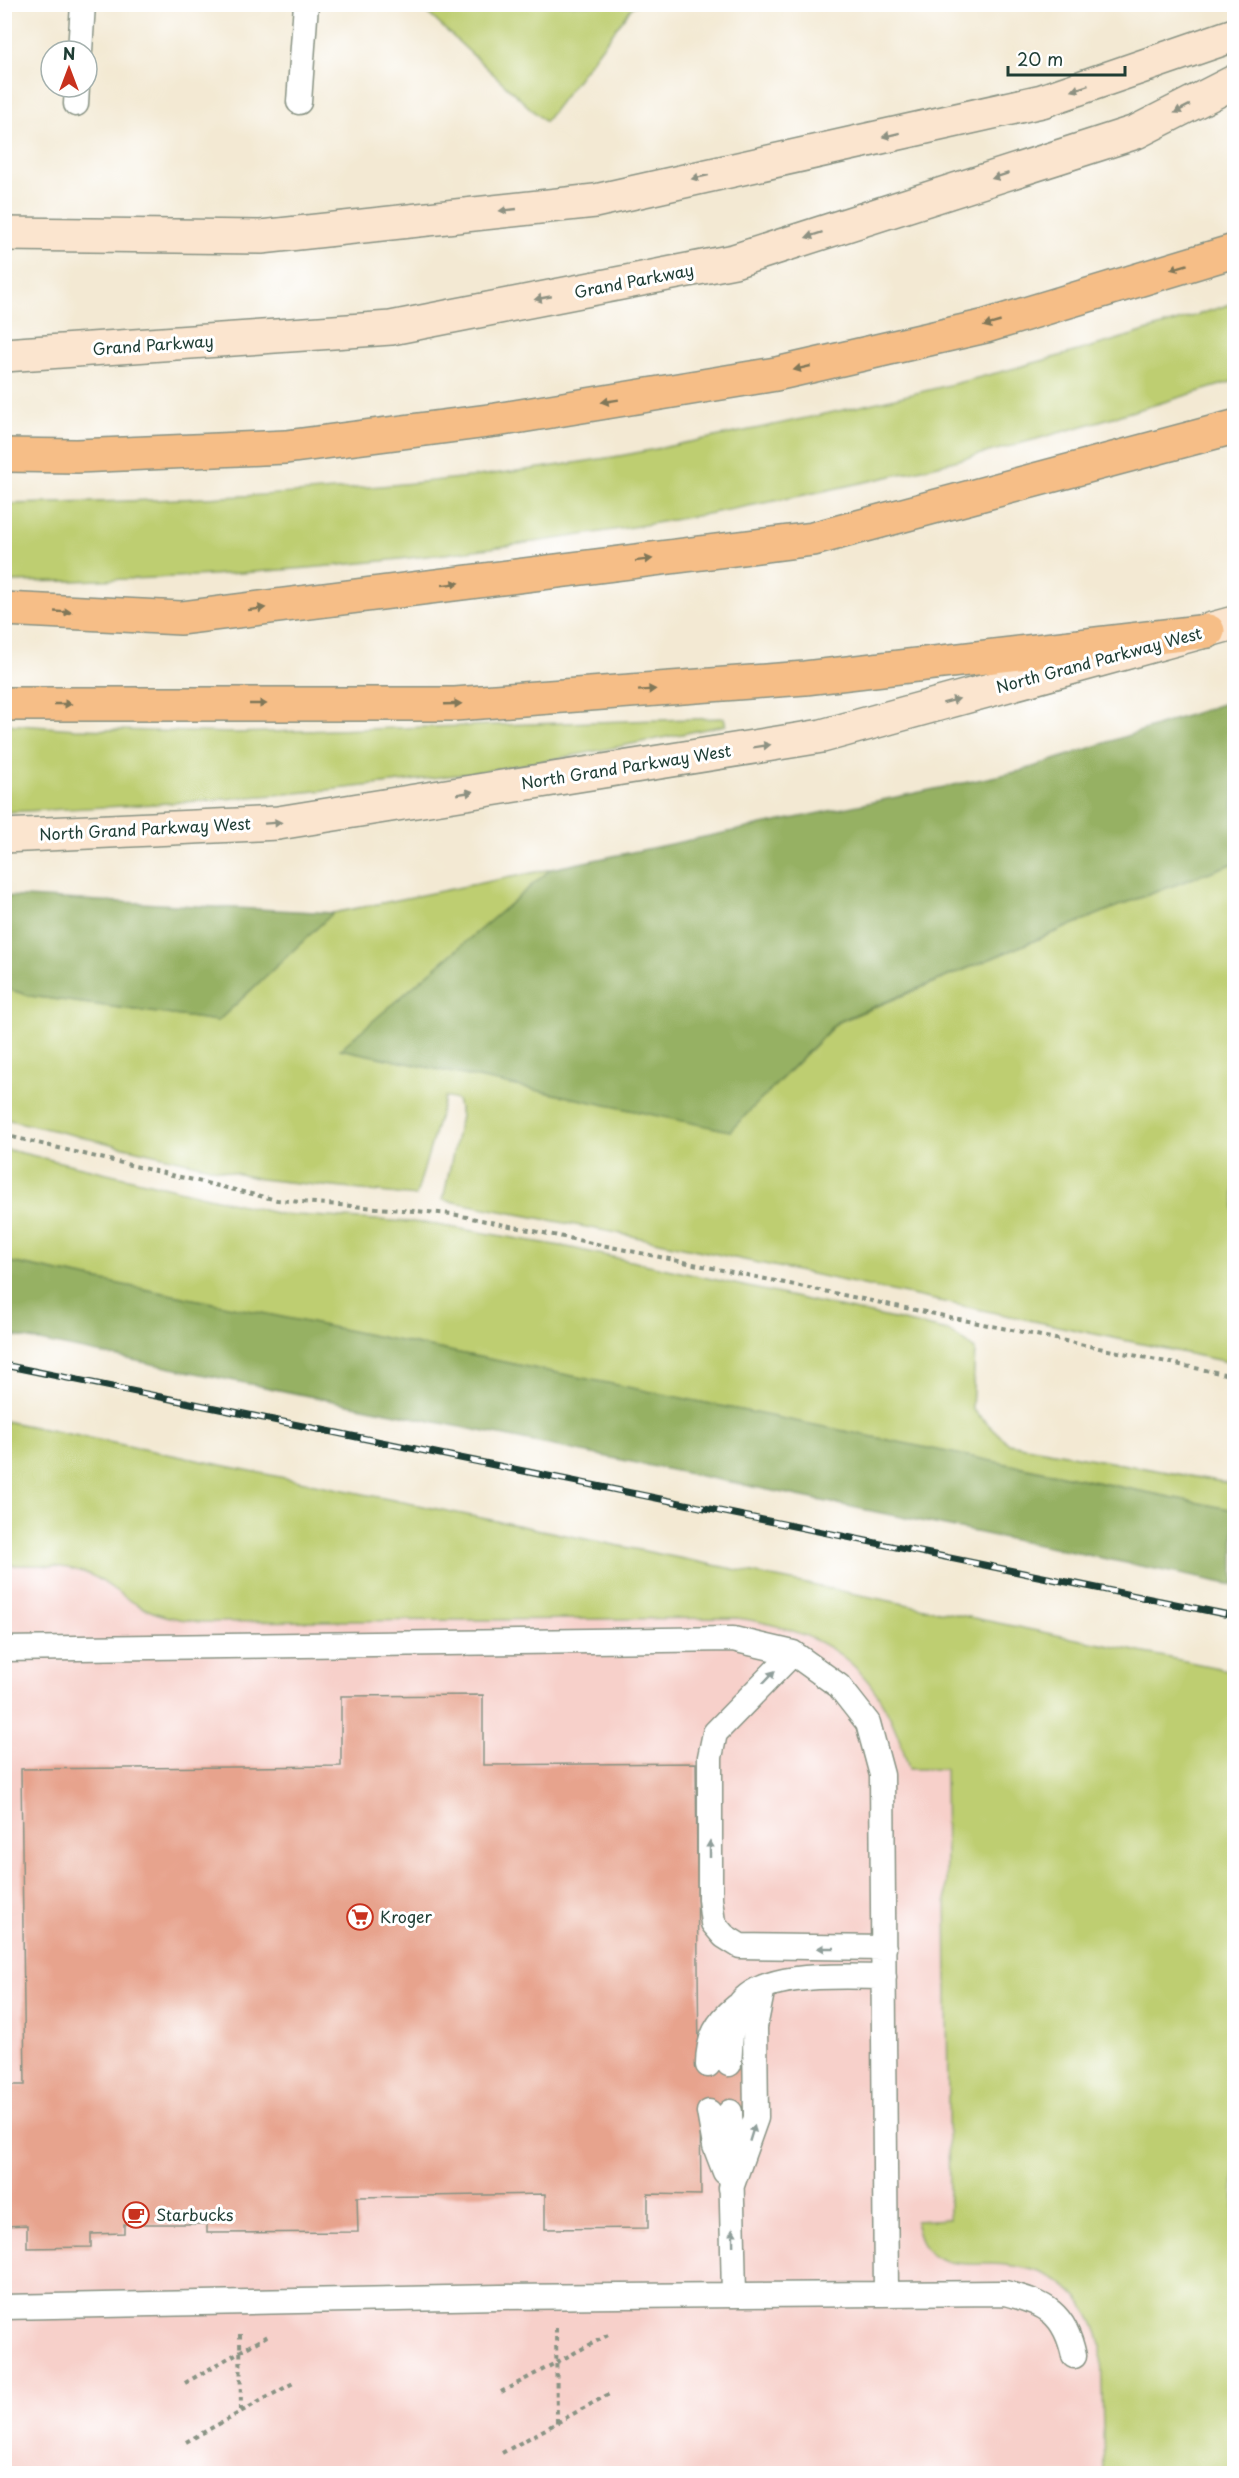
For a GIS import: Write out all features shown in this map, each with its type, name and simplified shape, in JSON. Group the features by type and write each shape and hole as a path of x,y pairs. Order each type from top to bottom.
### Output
{"highway":[{"path":"4,455 77,456 286,447 496,420 776,374 986,326 1234,250"},
{"path":"4,609 181,618 813,539 1234,427"},
{"path":"4,704 455,704 805,678 1221,627"}],"main road":[{"path":"4,234 261,237 595,201 1042,101 1234,35"},
{"name":"Grand Parkway","path":"4,355 391,328 734,261 1136,132 1234,82"},
{"name":"North Grand Parkway West","path":"4,836 278,823 822,736 1221,627"}],"lane":[{"path":"81,39 83,4"},
{"path":"299,102 306,4"},
{"path":"4,1649 733,1639 793,1653 839,1686 868,1723 882,1775 886,2293"},
{"path":"793,1653 715,1733 710,1757 710,1899 714,1923 724,1936 740,1946 884,1948"},
{"path":"718,2064 739,2005 764,1987 781,1980 803,1978 884,1977"},
{"path":"731,2188 756,2118 755,2027 764,1987"},
{"path":"719,2112 731,2188 734,2295"},
{"path":"4,2307 294,2300 1005,2293 1036,2300 1063,2323 1074,2356"}],"path":[{"path":"4,1135 277,1200 452,1214 1234,1376"},
{"path":"556,2322 557,2423"},
{"path":"240,2326 241,2411"},
{"path":"184,2383 276,2331"},
{"path":"501,2392 610,2334"},
{"path":"186,2442 295,2382"},
{"path":"502,2453 611,2393"}],"shaded area":[{"path":"4,1421 1234,1671 1234,2473 5,2473"}],"green space":[{"path":"419,5 637,5 633,6 545,122"},
{"path":"1234,303 1234,381 1035,440 914,471 689,517 462,552 234,574 5,582 5,504 229,497 378,487 616,457 794,421 921,392 1047,360"},
{"path":"1234,700 1234,863 1118,906 837,1022 730,1131 340,1049 551,869 1021,771"},
{"path":"724,718 726,725 548,760 440,777 331,790 222,799 5,812 5,724 75,729 236,733"},
{"path":"1234,863 1234,1335 1228,1362 612,1232 443,1200 461,1116 457,1100 445,1097 416,1196 260,1179 5,1119 5,988 30,996 218,1021 333,913 551,869 341,1049 730,1131 837,1023 1118,906"},
{"path":"4,896 333,913 218,1021 30,996 5,988"},
{"path":"5,1149 280,1214 425,1223 567,1247 948,1331 975,1349 972,1409 1009,1444 1234,1484 1234,1510 5,1261"},
{"path":"5,1261 1234,1510 1234,1585 5,1334"},
{"path":"5,1421 1234,1671 1234,2473 1104,2473 1101,2344 1085,2307 1074,2293 1045,2274 1009,2265 960,2264 947,2261 930,2253 921,2240 915,2221 949,2219 945,1769 909,1769 885,1707 869,1683 850,1663 828,1647 802,1634 737,1618 200,1622 160,1614 132,1602 101,1580 84,1572 51,1566 5,1565"}],"building":[{"name":"Kroger","path":"483,1695 483,1765 696,1763 699,2065 754,2064 755,2111 700,2112 701,2195 648,2194 648,2228 545,2229 545,2194 357,2197 358,2232 207,2233 207,2224 124,2224 124,2233 91,2234 91,2247 27,2248 27,2225 4,2226 4,2098 7,2085 25,2085 21,1769 341,1766 341,1696"}],"railway":[{"path":"4,1365 1234,1616"}],"place":[{"name":"Kroger","path":"360,1917"},
{"name":"Starbucks","path":"136,2215"}]}
